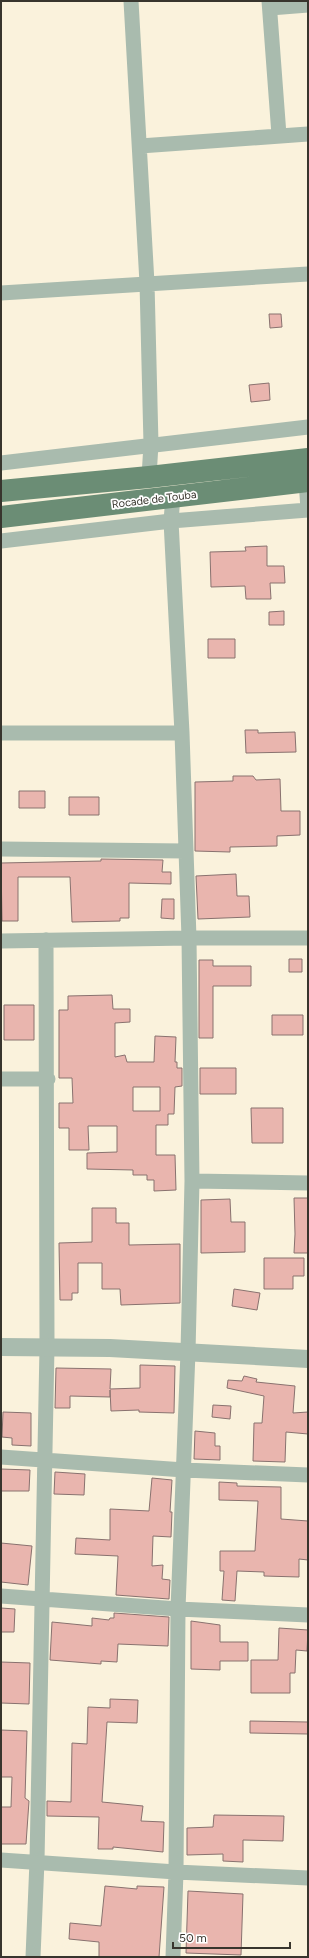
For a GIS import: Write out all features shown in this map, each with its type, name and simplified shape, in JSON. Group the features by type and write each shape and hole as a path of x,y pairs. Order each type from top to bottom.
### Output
{"main road":[{"name":"Rocade de Touba","path":"1,491 149,477 308,459"},
{"name":"Rocade de Touba","path":"1,517 307,481"}],"street":[{"path":"130,1 140,146 147,283 151,444 149,477"},
{"path":"279,136 270,4 308,5"},
{"path":"140,146 308,134"},
{"path":"1,294 147,283 308,274"},
{"path":"1,463 151,444 308,427"},
{"path":"1,541 171,522 308,509 307,481"},
{"path":"173,496 171,522 182,733 184,851 189,938 192,1181 188,1352 178,1609 176,1872 173,1957"},
{"path":"1,733 182,733"},
{"path":"1,849 184,851"},
{"path":"1,941 308,938"},
{"path":"32,1957 37,1861 47,1347 48,1079 46,940"},
{"path":"1,1079 48,1079"},
{"path":"192,1181 308,1183"},
{"path":"1,1347 47,1347 188,1352 308,1359"},
{"path":"1,1458 184,1470 308,1475"},
{"path":"1,1596 178,1609 308,1615"},
{"path":"1,1860 37,1861 176,1872 308,1878"}],"building":[{"path":"269,314 281,314 282,327 270,328"},
{"path":"269,383 270,400 251,402 249,385"},
{"path":"267,546 267,566 284,566 285,583 270,583 271,599 246,599 245,586 211,587 210,552 246,551 245,547"},
{"path":"284,611 284,625 269,625 269,612"},
{"path":"208,639 235,639 235,658 208,658"},
{"path":"245,730 258,730 258,733 295,732 296,752 246,753"},
{"path":"233,776 253,776 256,780 280,779 281,811 300,811 300,835 277,836 277,846 230,847 230,852 195,851 195,782 233,781"},
{"path":"19,791 45,791 45,808 19,808"},
{"path":"69,797 99,797 99,815 69,815"},
{"path":"101,859 163,860 162,872 171,872 171,884 129,883 129,918 120,918 120,921 72,922 70,877 18,877 18,921 2,921 1,863 101,861"},
{"path":"236,874 237,896 249,896 250,917 198,919 196,876"},
{"path":"162,899 174,899 174,919 161,918"},
{"path":"289,959 302,959 302,972 289,972"},
{"path":"199,960 213,960 213,966 251,966 251,986 213,986 213,1038 199,1038"},
{"path":"112,995 113,1009 130,1009 130,1022 115,1023 115,1057 125,1055 127,1062 154,1062 155,1036 176,1037 175,1062 177,1062 177,1068 182,1068 182,1086 175,1087 174,1114 168,1114 168,1125 156,1125 156,1155 175,1155 176,1190 154,1191 154,1180 147,1180 147,1175 133,1175 133,1170 87,1169 87,1153 117,1152 117,1126 88,1126 89,1150 69,1150 69,1128 59,1128 59,1103 73,1103 72,1078 59,1078 59,1010 68,1010 68,996","holes":["133,1087 160,1087 160,1111 133,1111"]},
{"path":"4,1005 34,1005 34,1040 4,1040"},
{"path":"272,1015 303,1015 303,1035 272,1035"},
{"path":"200,1068 236,1068 236,1094 200,1094"},
{"path":"251,1108 283,1108 283,1143 252,1143"},
{"path":"294,1198 308,1198 308,1253 294,1253"},
{"path":"230,1199 231,1222 245,1222 245,1252 201,1253 201,1200"},
{"path":"92,1208 116,1208 116,1223 129,1223 129,1245 180,1244 180,1303 121,1305 120,1289 102,1289 102,1263 78,1263 78,1293 72,1293 72,1300 60,1300 59,1243 92,1242"},
{"path":"264,1258 304,1258 304,1276 293,1276 293,1289 264,1289"},
{"path":"234,1289 260,1293 257,1310 232,1306"},
{"path":"140,1365 175,1366 174,1413 139,1412 139,1410 111,1411 110,1390 110,1397 70,1396 70,1408 55,1408 56,1368 111,1369 110,1389 140,1388"},
{"path":"244,1376 257,1379 256,1382 295,1386 293,1413 308,1412 308,1434 286,1432 285,1462 253,1461 254,1423 262,1423 264,1396 227,1388 228,1380 242,1381"},
{"path":"213,1405 231,1406 230,1419 212,1417"},
{"path":"3,1412 31,1413 31,1446 12,1445 12,1438 2,1437"},
{"path":"195,1431 215,1433 215,1446 220,1446 220,1460 194,1459"},
{"path":"1,1469 30,1470 29,1491 1,1491"},
{"path":"55,1472 85,1474 84,1495 54,1494"},
{"path":"152,1478 172,1480 170,1512 172,1512 171,1537 153,1536 152,1566 163,1565 162,1579 170,1580 169,1599 116,1595 118,1556 75,1554 76,1538 110,1540 110,1509 149,1511"},
{"path":"219,1482 237,1483 237,1486 281,1487 281,1519 308,1521 308,1560 299,1559 299,1577 264,1576 264,1572 237,1571 235,1601 222,1600 224,1571 220,1571 220,1551 255,1551 258,1501 219,1500"},
{"path":"1,1543 32,1546 28,1585 1,1582"},
{"path":"1,1608 15,1609 14,1632 1,1632"},
{"path":"114,1613 169,1617 168,1646 118,1644 117,1662 101,1661 101,1664 50,1660 52,1622 92,1626 92,1618 109,1620 110,1618 114,1618"},
{"path":"191,1621 220,1625 220,1642 248,1642 248,1661 220,1661 220,1670 191,1669"},
{"path":"279,1628 308,1630 307,1651 296,1650 295,1673 290,1673 290,1693 251,1693 251,1660 278,1660"},
{"path":"1,1662 30,1663 29,1704 1,1703"},
{"path":"110,1699 138,1700 137,1723 107,1722 102,1802 143,1806 141,1821 164,1822 163,1852 113,1847 113,1849 98,1849 99,1817 47,1816 47,1801 71,1802 72,1743 87,1744 88,1707 110,1708"},
{"path":"250,1721 308,1722 308,1734 250,1733"},
{"path":"1,1730 27,1731 25,1798 29,1801 26,1844 1,1844 1,1807 11,1807 12,1777 1,1777"},
{"path":"214,1815 284,1816 283,1841 243,1840 243,1862 223,1861 223,1854 187,1855 187,1828 213,1827"},
{"path":"105,1886 137,1889 137,1886 164,1887 159,1957 99,1957 99,1942 69,1939 70,1923 101,1926"},
{"path":"188,1891 243,1894 241,1955 186,1953"}]}
